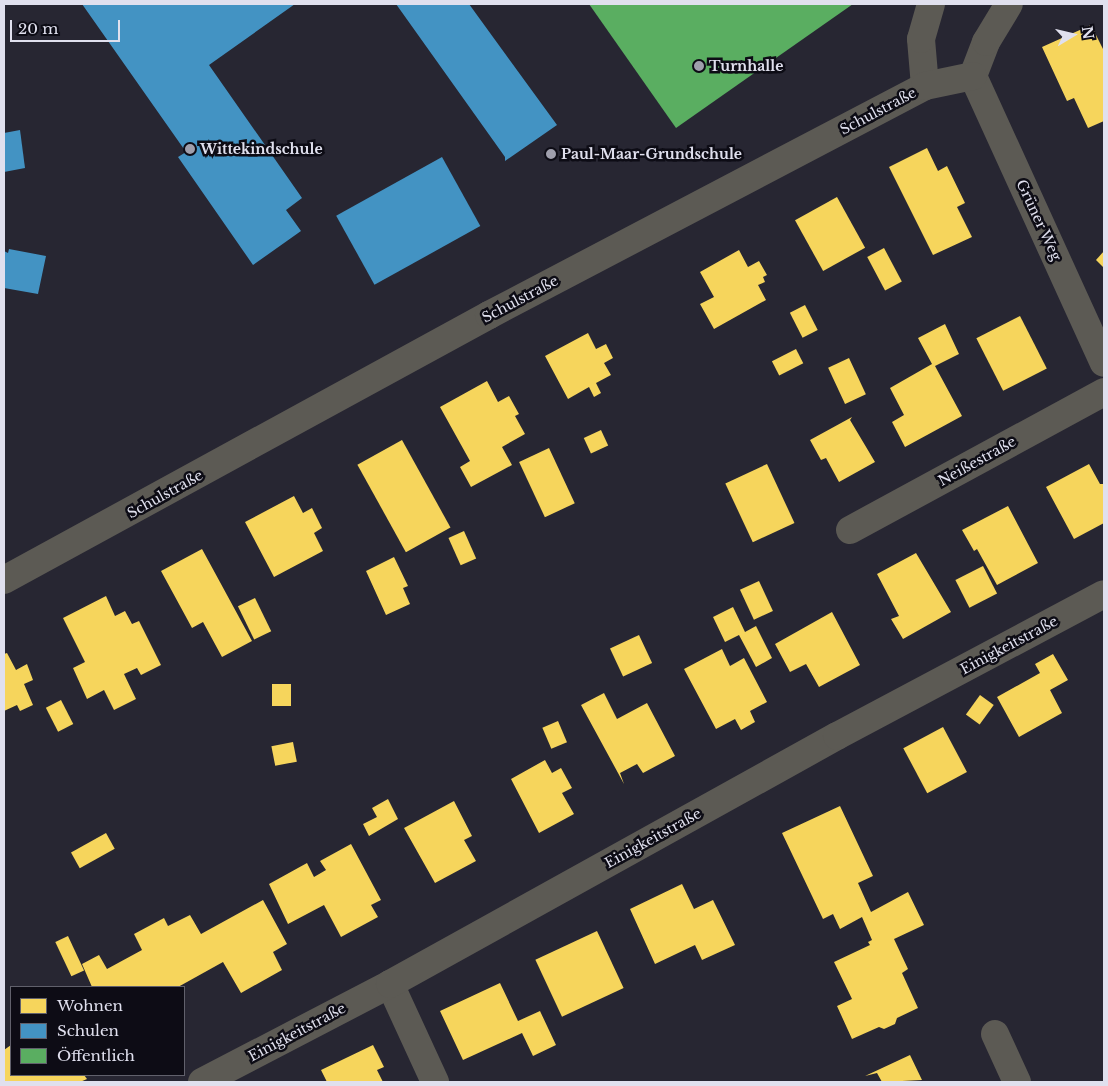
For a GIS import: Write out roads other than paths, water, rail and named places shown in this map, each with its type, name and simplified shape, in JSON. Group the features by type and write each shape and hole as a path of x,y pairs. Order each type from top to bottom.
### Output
{"street":[{"path":"925,86 921,38 931,4"},
{"path":"973,76 986,42 1009,4"},
{"name":"Schulstraße","path":"4,580 489,315 925,86 973,76"},
{"name":"Grüner Weg","path":"973,76 1104,363"},
{"name":"Neißestraße","path":"850,530 1104,392"},
{"name":"Einigkeitstraße","path":"202,1082 390,984 837,736 1104,594"},
{"path":"390,984 435,1082"},
{"path":"995,1034 1017,1082"}],"place":[{"name":"Turnhalle","path":"699,66"},
{"name":"Wittekindschule","path":"190,149"},
{"name":"Paul-Maar-Grundschule","path":"551,154"}]}
